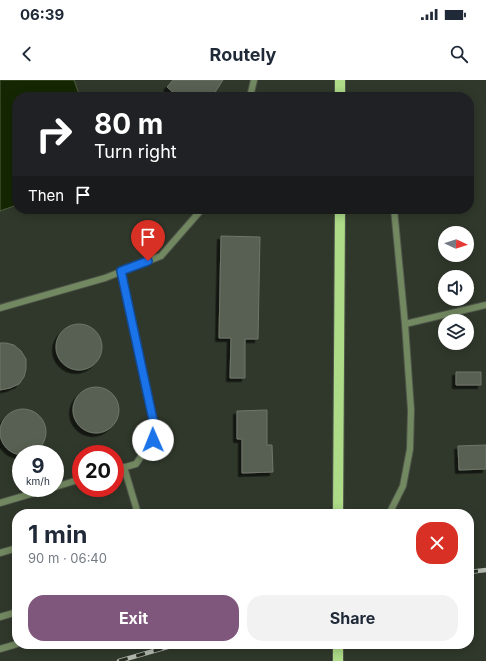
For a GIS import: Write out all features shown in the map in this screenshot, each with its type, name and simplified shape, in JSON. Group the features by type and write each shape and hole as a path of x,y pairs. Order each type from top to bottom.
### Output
{"main road":[{"path":"340,80 341,92"},
{"path":"338,509 340,214"},
{"path":"338,649 338,661"}],"lane":[{"path":"251,92 254,80"},
{"path":"0,308 105,278 161,256 198,214"},
{"path":"392,509 403,486 410,449 411,410 405,324 394,214"},
{"path":"121,271 155,429 153,440 136,464 124,467 136,509"},
{"path":"405,324 486,305"},
{"path":"0,503 20,497"},
{"path":"0,553 12,549"},
{"path":"0,617 12,613"},
{"path":"0,649 12,645"}],"shaded area":[{"path":"0,80 74,80 78,92 12,92 12,207 0,211"}],"building":[{"path":"173,80 223,80 215,92 172,92 167,87"},
{"path":"221,236 260,237 258,339 245,339 245,378 230,378 231,338 219,338"},
{"path":"74,324 84,324 92,328 98,334 102,342 102,352 98,360 92,366 84,370 74,370 66,366 60,360 56,352 56,342 60,334 66,328"},
{"path":"0,343 14,345 21,351 26,359 26,369 24,377 19,384 0,390"},
{"path":"456,372 481,372 481,385 456,385"},
{"path":"91,387 101,387 109,391 115,397 119,405 119,415 115,423 109,429 101,433 91,433 83,429 77,423 73,415 73,405 77,397 83,391"},
{"path":"19,409 27,409 36,413 42,419 46,428 46,436 42,445 12,445 12,452 4,445 0,436 0,428 4,419 10,413"},
{"path":"267,410 267,445 272,445 273,472 242,473 242,439 237,439 237,411"},
{"path":"486,445 486,469 459,470 458,446"}],"railway":[{"path":"474,571 486,570"},
{"path":"119,661 161,649"}],"route":[{"path":"148,261 121,271 155,429 153,440"}]}
